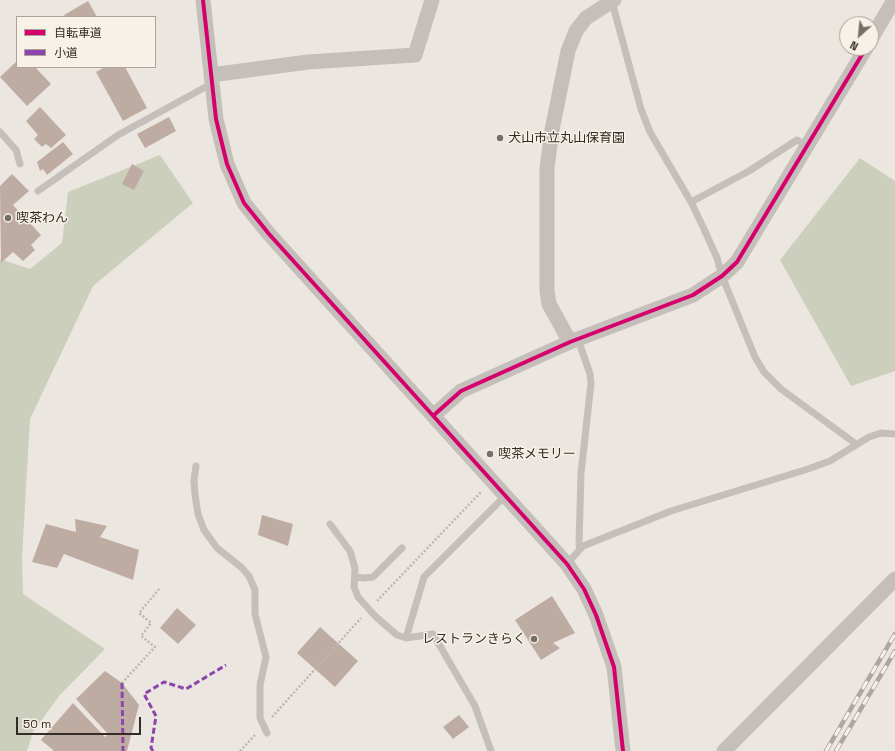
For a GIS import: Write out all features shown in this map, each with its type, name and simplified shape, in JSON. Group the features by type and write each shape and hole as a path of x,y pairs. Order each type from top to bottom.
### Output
{"street":[{"path":"203,0 216,119 227,164 244,203 269,234 567,564 584,589 596,615 614,667 623,751"},
{"path":"211,79 308,62 415,55 432,0"},
{"path":"879,25 894,0"},
{"path":"574,340 549,304 547,291 547,168 552,130 568,51 576,31 586,18 613,1"},
{"path":"434,415 461,391 574,340 693,295 722,276 737,262 861,56"},
{"path":"724,751 895,579"}],"lane":[{"path":"613,1 641,109 650,132 691,202 717,258 722,276 755,357 764,372 781,389 856,444"},
{"path":"38,191 118,135 211,79"},
{"path":"0,132 16,150 20,164"},
{"path":"691,202 749,171 797,140 808,146"},
{"path":"574,340 590,374 591,384 581,473 580,549"},
{"path":"567,564 583,546 671,511 830,461 856,444 882,433 895,434"},
{"path":"196,466 194,480 195,495 198,514 204,530 217,548 241,567 249,576 254,590 255,614 266,657 260,685 260,718 267,733"},
{"path":"406,638 424,577 504,496"},
{"path":"330,524 350,551 355,577 354,587 358,597 369,609 397,635 406,638 433,634 475,706 491,751"},
{"path":"355,577 373,577 402,548"}],"path":[{"path":"240,751 369,609 492,481"},
{"path":"122,683 155,648 141,636 151,623 139,612 160,588"}],"green space":[{"path":"160,155 193,203 93,286 30,419 22,557 23,594 105,649 59,696 33,732 27,751 0,751 0,259 30,269 62,243 68,192"},
{"path":"860,158 895,181 895,371 851,386 780,260"}],"building":[{"path":"88,1 96,16 64,16"},
{"path":"16,62 16,68 36,68 51,84 27,106 0,77"},
{"path":"103,68 126,68 147,108 123,121 96,72"},
{"path":"40,107 66,135 51,148 46,144 42,147 34,139 38,135 26,121"},
{"path":"169,117 176,131 145,148 137,134"},
{"path":"63,142 73,154 47,175 43,169 40,171 37,162"},
{"path":"132,164 144,171 134,190 122,184"},
{"path":"12,174 29,191 13,205 41,235 31,245 35,250 23,261 13,252 1,263 0,186"},
{"path":"262,515 293,524 288,546 258,535"},
{"path":"75,519 107,526 100,537 139,550 133,580 64,554 57,568 32,562 46,524 76,532"},
{"path":"552,596 575,633 553,643 560,648 541,660 515,620"},
{"path":"177,608 196,625 178,644 160,628"},
{"path":"320,627 358,661 335,687 297,653"},
{"path":"105,671 122,683 139,705 127,751 54,751 41,740 73,703 105,737 108,734 76,699"},
{"path":"459,715 469,727 453,739 443,727"}],"railway":[{"path":"826,751 895,634"},
{"path":"836,751 895,651"}],"marked path":[{"path":"153,751 151,748 156,716 144,694 164,682 186,689 226,665"},
{"path":"122,683 123,751"}],"cycle path":[{"path":"203,0 216,119 227,164 244,203 269,234 567,564 584,589 596,615 614,667 623,751"},
{"path":"434,415 461,391 570,342 693,295 722,276 737,262 861,56"}],"place":[{"name":"犬山市立丸山保育園","path":"500,138"},
{"name":"喫茶わん","path":"8,218"},
{"name":"喫茶メモリー","path":"490,454"},
{"name":"レストランきらく","path":"534,639"}]}
